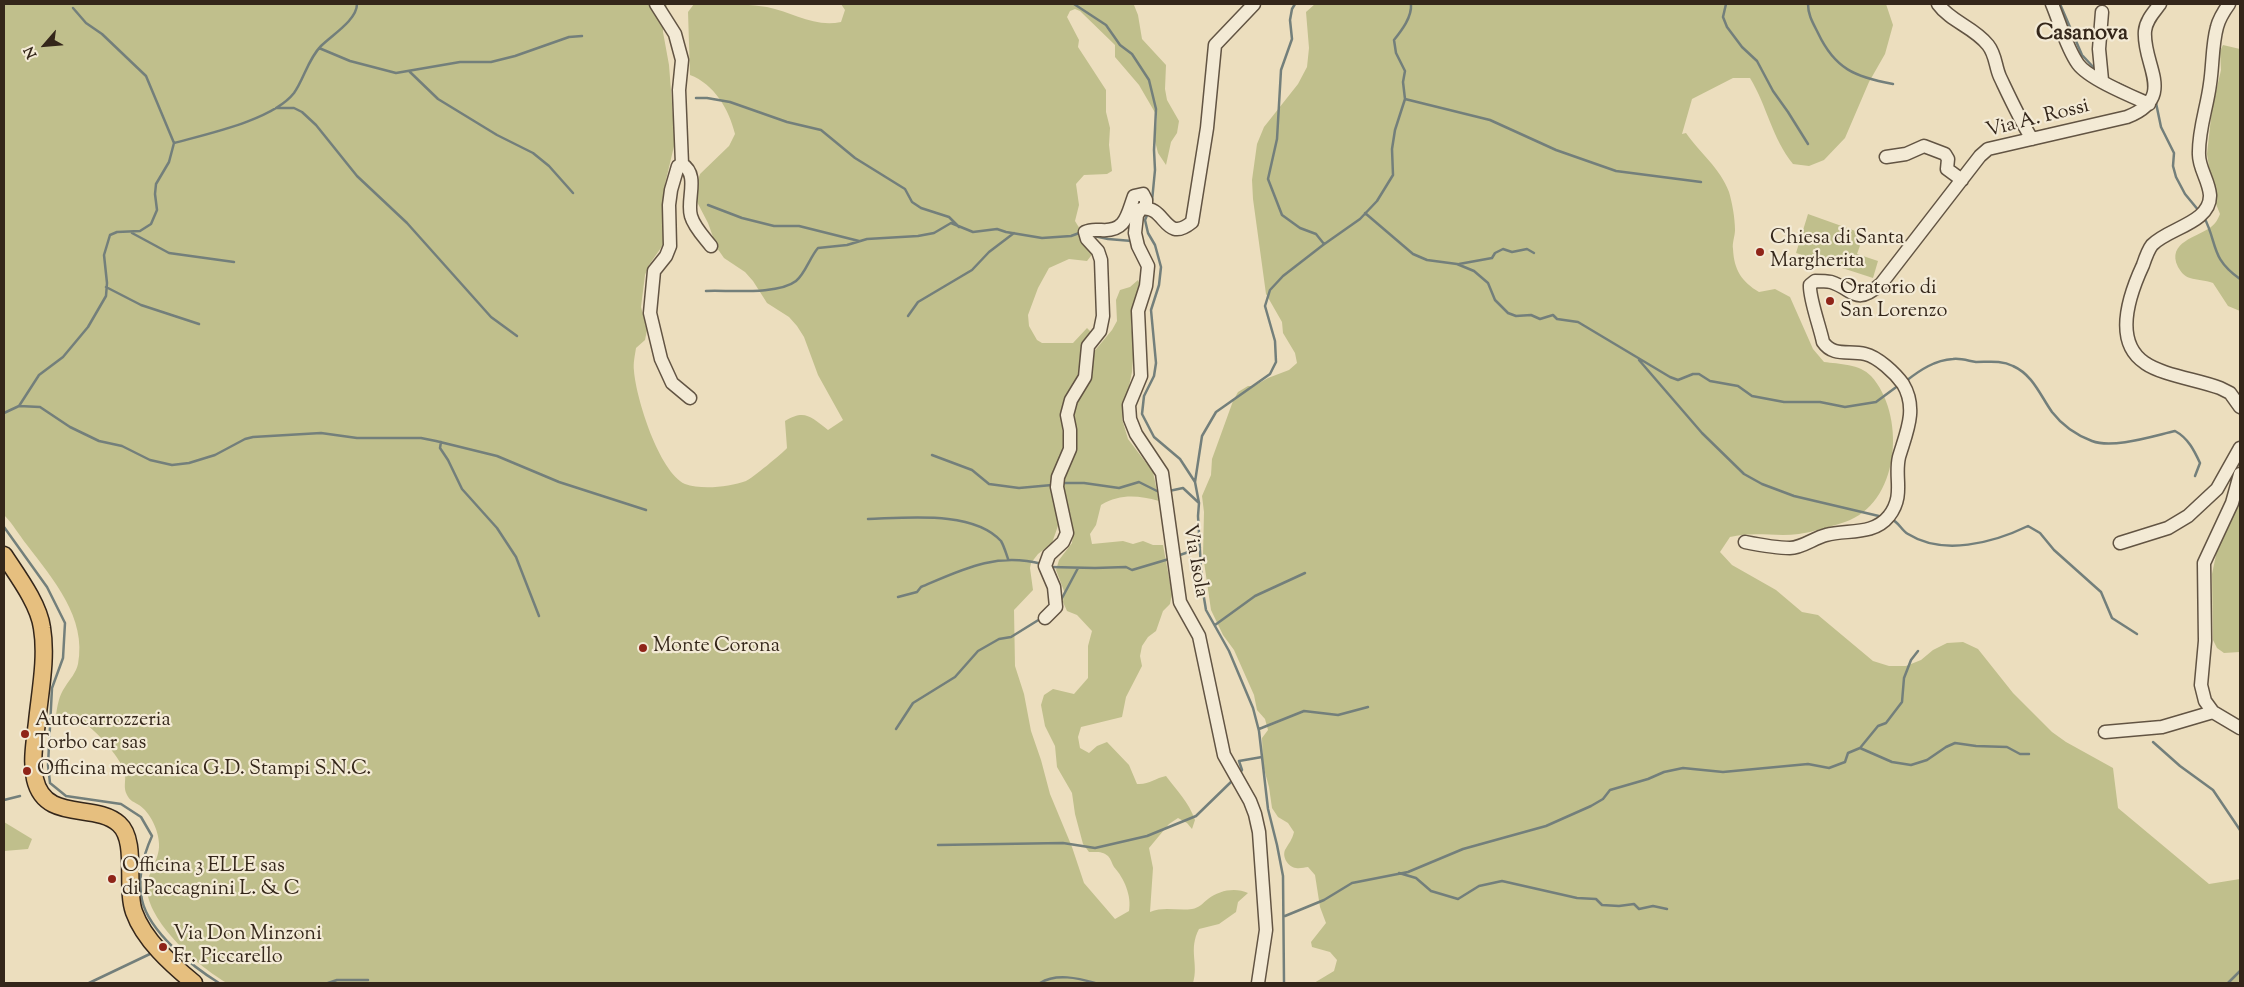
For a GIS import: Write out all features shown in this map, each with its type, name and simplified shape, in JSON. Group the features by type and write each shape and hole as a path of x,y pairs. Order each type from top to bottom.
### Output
{"main road":[{"path":"4,555 36,609 43,629 43,658 34,766 37,786 44,797 58,806 110,818 125,831 128,840 130,893 133,911 152,942 194,983"}],"street":[{"path":"656,4 675,34 682,60 679,90 682,164 687,168 692,180 689,207 692,219 711,246"},
{"path":"1045,618 1056,607 1054,588 1045,566 1050,555 1062,542 1067,533 1057,487 1058,477 1070,448 1070,430 1067,415 1071,400 1085,377 1088,346 1100,332 1103,316 1101,260 1098,251 1087,239 1085,232 1090,229 1110,231 1118,228 1124,222 1134,196 1139,193 1143,194 1146,200 1146,208 1156,211 1168,227 1177,230 1186,227 1192,222 1207,128 1215,45 1254,4"},
{"path":"1938,4 1953,20 1979,34 1989,46 1996,57 2000,76 2032,139"},
{"path":"2052,4 2078,65 2085,71 2149,104 2153,94 2154,79 2145,30 2152,14 2160,4"},
{"path":"2229,4 2217,27 2210,86 2199,141 2199,158 2210,195 2207,207 2201,214 2152,245 2133,287 2128,304 2126,322 2134,352 2146,364 2220,388 2230,393 2240,407"},
{"path":"2102,12 2099,49 2102,80"},
{"name":"Via A. Rossi","path":"1745,542 1776,548 1793,548 1826,535 1867,530 1889,516 1900,492 1898,460 1911,418 1908,394 1896,376 1873,358 1866,354 1834,352 1826,347 1823,342 1815,308 1809,295 1810,285 1815,280 1831,282 1848,293 1863,295 1871,292 1881,284 1988,149 2127,118 2140,112 2149,104"},
{"path":"1886,157 1906,154 1924,146 1945,154 1948,159 1947,169 1951,174 1962,180"},
{"path":"682,164 678,166 671,190 669,205 670,246 666,256 654,271 650,313 656,341 672,383 690,398"},
{"name":"Via Isola","path":"1146,208 1141,209 1137,216 1135,233 1138,246 1148,266 1146,286 1138,311 1141,376 1129,405 1130,420 1136,434 1162,473 1180,602 1199,636 1224,755 1250,801 1255,814 1259,832 1266,930 1258,983"},
{"path":"2120,543 2168,528 2188,516 2217,489 2240,448"},
{"path":"2240,474 2232,503 2204,563 2205,641 2200,685 2205,701 2213,712 2240,728"},
{"path":"2105,732 2162,727 2213,712"}],"shaded area":[{"path":"4,4 667,4 663,32 669,65 675,142 665,184 667,239 649,265 645,275 641,307 647,330 645,340 636,348 634,371 644,415 666,465 675,477 685,484 699,487 739,483 754,476 787,448 785,421 792,417 808,416 828,430 843,420 818,375 804,337 797,326 789,317 767,303 745,272 724,258 717,248 708,223 696,200 696,186 700,174 729,146 735,134 729,116 713,91 699,79 690,75 688,12 694,4 767,7 822,23 841,22 845,10 841,4 1134,5 1138,15 1142,39 1166,65 1165,89 1167,100 1179,121 1177,133 1171,142 1166,165 1158,153 1155,141 1157,116 1139,85 1115,57 1115,45 1080,11 1075,9 1070,11 1067,17 1079,40 1078,47 1106,90 1106,112 1110,128 1109,145 1112,171 1107,174 1084,175 1076,184 1079,205 1075,221 1094,252 1087,261 1069,259 1049,268 1038,288 1028,315 1029,326 1037,340 1042,343 1073,343 1087,328 1091,332 1081,344 1080,371 1061,411 1064,448 1053,473 1059,523 1052,543 1038,554 1031,563 1033,590 1014,610 1015,666 1024,694 1031,731 1050,794 1072,847 1084,883 1115,919 1129,911 1130,905 1126,888 1121,876 1108,856 1102,853 1089,852 1083,844 1072,793 1057,767 1055,746 1045,726 1041,705 1044,695 1053,689 1074,694 1088,678 1088,646 1092,631 1077,615 1067,611 1063,602 1064,591 1056,570 1059,560 1072,543 1073,533 1061,489 1073,415 1076,404 1091,376 1092,354 1117,321 1116,300 1120,290 1130,287 1138,280 1140,285 1133,306 1131,325 1134,345 1132,372 1122,419 1128,439 1153,472 1159,501 1122,497 1108,501 1101,505 1096,525 1090,534 1092,544 1123,541 1133,544 1143,541 1153,545 1163,545 1172,594 1170,604 1163,611 1156,631 1148,637 1142,646 1140,656 1142,666 1126,697 1122,717 1081,727 1078,737 1080,748 1089,753 1097,746 1107,742 1129,765 1137,784 1166,776 1186,802 1195,820 1192,829 1187,823 1178,818 1169,824 1149,848 1153,868 1150,912 1160,909 1194,908 1217,893 1228,890 1248,893 1238,902 1236,912 1219,924 1199,929 1194,944 1195,976 1193,983 227,983 203,967 167,931 150,904 147,885 159,850 157,833 147,812 127,795 125,773 119,761 90,727 78,721 56,716 61,694 78,664 79,647 73,615 57,585 4,515"},
{"path":"1315,4 1886,4 1893,25 1885,54 1869,82 1845,138 1824,160 1809,166 1793,164 1780,144 1750,78 1733,78 1692,99 1682,134 1686,133 1715,168 1729,192 1735,225 1734,256 1740,275 1759,292 1775,289 1790,297 1813,349 1824,362 1855,367 1871,376 1882,392 1889,411 1893,432 1892,454 1888,475 1880,493 1867,509 1850,520 1804,533 1790,535 1748,534 1730,537 1720,552 1732,565 1776,590 1802,612 1818,615 1873,661 1889,666 1906,666 1921,660 1933,650 1947,643 1963,642 1978,649 2013,693 2052,732 2113,768 2118,808 2209,884 2240,879 2240,983 1314,983 1334,971 1337,960 1330,952 1312,947 1311,942 1326,923 1320,907 1315,875 1308,867 1293,867 1285,859 1285,850 1294,832 1288,823 1278,817 1272,808 1263,765 1262,738 1268,730 1265,719 1257,710 1254,695 1234,650 1223,635 1211,610 1203,555 1204,512 1202,496 1211,475 1212,459 1238,392 1248,386 1254,386 1289,370 1297,363 1295,353 1283,333 1282,322 1266,294 1252,180 1257,144 1264,127 1298,84 1307,67 1309,48 1306,12"},
{"path":"2223,45 2240,49 2240,311 2228,306 2213,283 2184,275 2175,259 2176,252 2185,241 2211,227 2217,221 2220,214 2214,199 2207,154 2212,109 2221,70 2220,51"},
{"path":"1808,214 1864,234 1857,254 1878,261 1873,278 1796,253"},
{"path":"2240,493 2240,652 2224,653 2217,648 2213,640 2212,574 2217,550"},
{"path":"4,822 32,839 28,849 4,851"}],"waterway":[{"path":"174,143 238,125 271,111 284,103 294,93 317,51 349,21 356,10 357,4"},
{"path":"1074,4 1106,25 1120,45 1132,54 1149,80 1156,109 1155,170 1152,201"},
{"path":"1295,4 1290,20 1292,39 1281,70 1277,139 1268,179 1282,215 1300,228 1316,234 1324,244"},
{"path":"1284,983 1283,876 1268,809 1259,731 1253,708 1229,651 1206,610 1202,586 1199,503 1195,482 1202,436 1216,412 1270,374 1276,362 1275,341 1265,306 1270,290 1283,276 1360,219 1377,201 1393,175 1392,149 1395,130 1405,99 1403,82 1405,71 1396,53 1394,40 1408,18 1411,4"},
{"path":"1726,4 1723,17 1727,27 1742,47 1757,61 1773,91 1808,144"},
{"path":"1808,4 1810,15 1818,33 1839,63 1857,74 1893,84"},
{"path":"2060,4 2082,55 2096,70"},
{"path":"4,413 19,406 39,375 63,357 88,327 106,296 107,283 104,255 110,235 117,232 140,231 151,224 157,210 156,184 169,162 174,143 146,76 102,34 86,23 73,8"},
{"path":"319,48 350,61 396,73 460,62 491,62 515,56 569,37 582,36"},
{"path":"410,72 438,99 497,135 533,153 549,166 573,193"},
{"path":"2118,83 2144,96"},
{"path":"696,98 730,102 787,122 821,130 855,158 905,189 912,202 921,208 949,217 959,227"},
{"path":"1405,99 1490,120 1556,150 1616,171 1701,182"},
{"path":"2156,103 2161,127 2174,153 2173,166 2176,177 2185,194 2199,211"},
{"path":"276,108 294,108 302,112 316,125 357,176 407,223 491,317 517,336"},
{"path":"708,205 742,218 774,226 799,226 859,241"},
{"path":"1148,213 1145,220 1148,233 1155,245 1161,267 1159,285 1151,310 1156,363 1154,376 1144,396 1142,414 1154,437 1180,459 1195,482"},
{"path":"1365,213 1413,254 1427,260 1457,264 1474,271 1488,283 1495,300 1508,313 1516,316 1531,315 1540,319 1553,315 1557,319 1578,322 1678,380 1693,374 1699,374 1710,381 1738,386 1752,396 1784,402 1820,402 1845,407 1876,402 1899,385"},
{"path":"2204,217 2219,257 2230,271 2240,279"},
{"path":"706,291 753,291 778,288 796,281 818,248 847,245 867,239 918,236 934,233 951,223 973,232 997,229 1042,238 1071,236 1082,232"},
{"path":"132,233 169,253 234,262"},
{"path":"908,316 918,302 972,270 989,252 1014,233"},
{"path":"1094,236 1132,241"},
{"path":"1459,264 1492,258 1495,253 1503,249 1512,252 1527,249 1534,253"},
{"path":"106,287 141,305 199,324"},
{"path":"1906,381 1928,366 1940,361 1959,359 2008,364 2020,370 2031,380 2060,421 2086,439 2111,444 2175,431 2187,441 2200,463 2195,476"},
{"path":"1639,360 1702,433 1744,474 1762,484 1794,496 1883,517"},
{"path":"19,406 40,407 70,427 99,441 122,446 150,460 172,465 189,463 215,455 245,439 253,437 321,433 357,438 421,438 497,456 559,482 646,510"},
{"path":"441,442 440,448 462,489 497,528 516,557 539,616"},
{"path":"932,455 972,470 989,484 1019,488 1052,485"},
{"path":"1063,483 1084,483 1119,488 1139,482 1161,493"},
{"path":"1169,491 1183,488 1199,503"},
{"path":"868,519 919,517 957,520 974,524 989,531 1001,541 1008,559"},
{"path":"1891,519 1908,534 1922,541 1952,546 1984,542 2028,526 2040,533 2054,550 2101,592 2112,618 2137,634"},
{"path":"4,527 47,587 65,623 63,658 52,688 48,765 50,783 66,796 121,804 141,817 152,836 146,851 140,883 146,912 153,924 173,948 219,983"},
{"path":"1177,556 1200,548"},
{"path":"1050,567 1126,567 1132,570 1169,559"},
{"path":"898,597 917,592 921,587 980,564 1010,560 1042,564"},
{"path":"1061,600 1078,568"},
{"path":"1215,625 1255,596 1305,573"},
{"path":"896,729 913,703 955,677 978,651 999,639 1011,637 1040,619"},
{"path":"1860,748 1878,726 1886,723 1902,702 1904,678 1911,660 1918,651"},
{"path":"1259,729 1304,711 1338,715 1368,707"},
{"path":"2153,742 2180,766 2213,790 2240,830"},
{"path":"1285,916 1324,900 1352,883 1408,872 1463,849 1546,826 1591,806 1603,799 1610,790 1648,779 1664,772 1683,768 1723,772 1808,764 1829,768 1845,762 1848,753 1860,748 1892,762 1911,765 1927,760 1955,743 2007,747 2020,754 2029,754"},
{"path":"1239,774 1242,770 1239,761 1262,757"},
{"path":"938,845 1063,843 1095,848 1147,836 1196,816 1233,780"},
{"path":"4,800 20,796"},
{"path":"1399,873 1416,878 1431,891 1458,899 1479,886 1502,881 1577,898 1596,899 1602,905 1619,906 1634,904 1639,909 1653,906 1667,909"},
{"path":"89,983 152,953"},
{"path":"2228,983 2240,971"},
{"path":"1040,983 1060,977 1095,983"},
{"path":"328,983 337,980 368,980"}],"place":[{"name":"Chiesa di Santa Margherita","path":"1760,252"},
{"name":"Oratorio di San Lorenzo","path":"1830,301"},
{"name":"Monte Corona","path":"643,648"},
{"name":"Autocarrozzeria Torbo car sas","path":"25,734"},
{"name":"Officina meccanica G.D. Stampi S.N.C.","path":"27,771"},
{"name":"Officina 3 ELLE sas di Paccagnini L. & C","path":"112,879"},
{"name":"Via Don Minzoni Fr. Piccarello","path":"163,947"}],"district":[{"name":"Casanova","path":"2082,35"}]}
